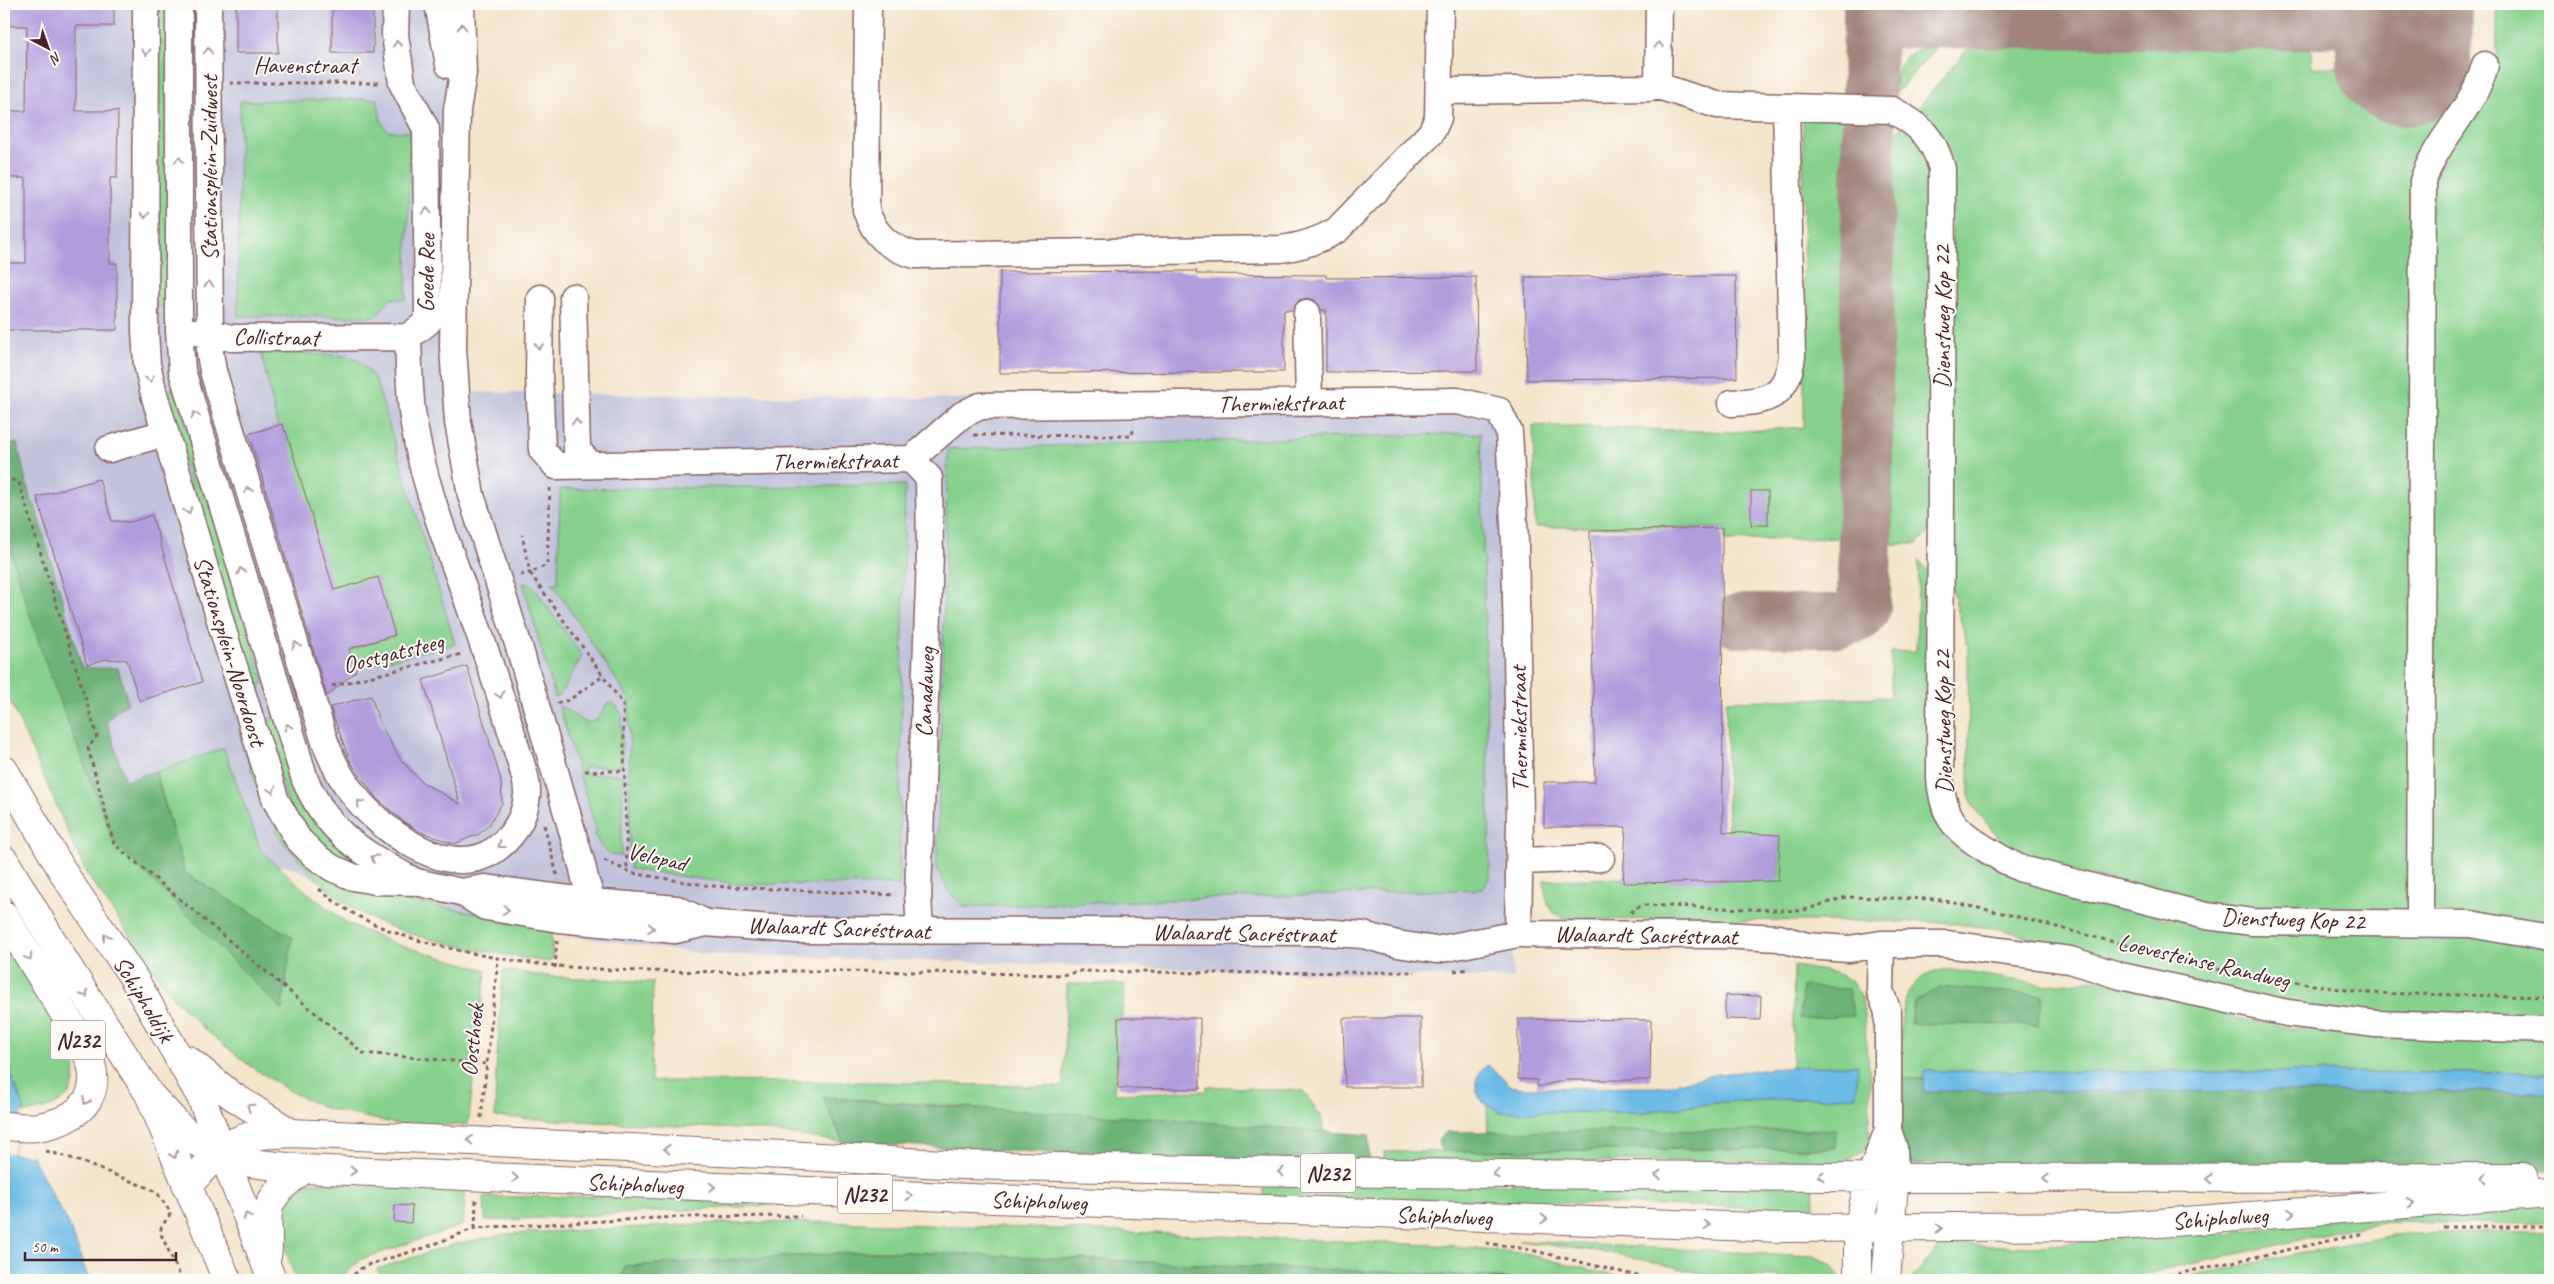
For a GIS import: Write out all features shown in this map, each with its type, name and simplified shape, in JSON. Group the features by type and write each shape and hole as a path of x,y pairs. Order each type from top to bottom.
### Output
{"main road":[{"name":"Schipholdijk","path":"4,770 66,877 133,978 174,1048 202,1097 223,1151"},
{"name":"Schipholdijk","path":"4,860 63,959 149,1094 187,1187"},
{"name":"N232","path":"4,915 67,1019 91,1063 93,1077 90,1096 77,1113 66,1120 38,1127 10,1126"},
{"name":"N232","path":"174,1048 231,1095 291,1133"},
{"name":"Schipholdijk","path":"149,1094 198,1143 223,1151"},
{"name":"N232","path":"227,1280 187,1187 206,1166 234,1142 248,1137 291,1133"},
{"name":"Schipholweg","path":"291,1133 786,1155 961,1165 1295,1172 2258,1179 2550,1177"},
{"name":"N232","path":"223,1151 258,1248 269,1270"},
{"name":"Schipholweg","path":"223,1151 251,1163 304,1170 1043,1201 1782,1228 1890,1229 2120,1226 2550,1193"},
{"name":"N232","path":"269,1270 268,1211 274,1196 285,1184 304,1170"},
{"path":"1858,1280 1858,1229 1882,1177"},
{"path":"1882,1177 1890,1229 1886,1280"}],"street":[{"path":"145,331 146,4"},
{"name":"Stationsplein-Zuidwest","path":"179,4 179,331"},
{"name":"Stationsplein-Zuidwest","path":"208,4 210,333"},
{"name":"Goede Ree","path":"396,4 396,35 402,83 426,129 428,322 408,337 412,411 429,490 484,648"},
{"path":"438,4 457,110"},
{"path":"461,4 463,74 457,110 453,347 458,422 471,495 590,860 627,905"},
{"path":"868,4 866,210 871,225 881,238 897,250 915,255 1281,249 1313,242 1337,230 1431,133 1438,118 1440,4"},
{"path":"1658,86 1659,4"},
{"path":"2420,923 2423,181 2428,166 2476,93 2484,65"},
{"path":"1439,91 1639,88 1658,86 1717,105 1786,107 1792,356 1789,376 1782,388 1770,396 1752,402 1732,402"},
{"name":"Dienstweg Kop 22","path":"1786,107 1892,110 1906,117 1932,140 1942,169 1940,778 1942,800 1956,828 2006,863 2022,869 2206,916 2253,922 2470,924 2550,938"},
{"path":"573,297 578,450 591,465"},
{"path":"540,298 539,374 542,450 553,473"},
{"path":"1307,313 1309,403"},
{"name":"Collistraat","path":"145,331 210,333 231,338 408,337"},
{"name":"Stationsplein-Noordoost","path":"145,331 149,378 238,711 276,801 298,839 315,856 332,868 353,877 375,882 416,882 461,892 484,888 597,912"},
{"name":"Stationsplein-Noordoost","path":"179,331 182,370 279,700 305,780 323,814 353,845 416,882"},
{"path":"210,333 213,371 332,760 353,794 366,809 398,835 447,860 476,858 496,849 516,830 526,805 527,794 507,718 484,648"},
{"name":"Thermiekstraat","path":"553,473 591,465 911,459 962,415 980,406 1458,401 1500,411 1509,432 1515,542 1520,861 1518,934"},
{"path":"109,449 165,433"},
{"name":"Canadaweg","path":"911,459 929,478 930,555 918,896 920,931"},
{"name":"Stationsplein-Noordoost","path":"279,700 310,692"},
{"path":"238,711 279,700"},
{"path":"1520,861 1601,858"},
{"path":"590,860 584,883 597,912"},
{"name":"Walaardt Sacréstraat","path":"597,912 627,905 678,909 706,923"},
{"name":"Walaardt Sacréstraat","path":"597,912 675,930 706,923 798,930 1321,932 1363,935 1397,944 1436,950 1518,934 1630,933 1779,938 1807,946 1849,949 1890,944"},
{"path":"1882,1177 1888,1130 1888,1012 1896,995 1890,944"},
{"name":"Loevesteinse Randweg","path":"1890,944 1946,944 2052,957 2121,976 2287,1013 2376,1024 2550,1030"}],"path":[{"name":"Havenstraat","path":"208,83 402,83"},
{"path":"965,435 1132,436 1136,405"},
{"path":"553,473 547,565 530,572 623,704 627,871"},
{"path":"4,476 19,483 97,736 88,748 114,844 363,1052 487,1064"},
{"name":"Oostgatsteeg","path":"310,692 484,648"},
{"path":"585,771 625,770"},
{"name":"Velopad","path":"590,860 627,871 711,886 918,896"},
{"name":"Loevesteinse Randweg","path":"1892,898 1936,900 2007,914 2228,972 2366,993 2550,997"},
{"name":"Oosthoek","path":"481,1124 498,960 555,968"},
{"path":"1453,971 1463,971 1478,966"},
{"name":"Walaardt Sacréstraat","path":"555,968 648,971 918,971 1062,975 1081,971 1211,973 1424,972"},
{"path":"38,1150 74,1159 151,1189 158,1194 171,1213 160,1232 182,1280"},
{"path":"475,1228 476,1200"},
{"name":"Schipholweg","path":"348,1280 360,1269 370,1264 424,1248 475,1228 678,1217 804,1216"},
{"path":"2442,1227 2550,1227"},
{"name":"Schipholweg","path":"2138,1280 2177,1274 2374,1231"},
{"name":"Schipholweg","path":"1485,1242 1527,1249 1654,1280"}],"shaded area":[{"path":"4,4 454,4 447,392 1504,406 1513,979 705,954 380,910 288,865 124,907 4,593"}],"green space":[{"path":"155,4 169,4 169,306 166,308 157,306"},
{"path":"2497,4 2550,4 2550,927 2429,912 2430,184 2497,63"},
{"path":"1970,46 2311,50 2312,67 2474,67 2423,158 2411,913 2247,913 2209,908 2013,855 1974,808 1969,795 1968,647 1948,574 1953,162 1940,132 1918,108"},
{"path":"1937,47 1901,88 1895,92 1898,72 1904,59 1917,51"},
{"path":"377,99 381,121 388,131 411,132 406,299 391,299 375,317 238,316 240,101"},
{"path":"1843,113 1841,531 1836,538 1725,541 1725,528 1535,527 1533,425 1732,432 1804,427 1803,114"},
{"path":"1904,126 1914,132 1935,173 1933,528 1917,544 1892,544 1893,141 1897,131"},
{"path":"261,351 347,356 359,361 375,378 455,644 354,668 348,650 394,636 378,583 331,597 278,429"},
{"path":"173,388 176,389 264,683 256,688 252,686 164,394"},
{"path":"1481,433 1490,876 1483,889 964,907 948,891 937,867 948,449"},
{"path":"17,443 30,498 35,506 82,668 118,668 128,703 116,711 107,722 125,781 155,771 185,873 292,937 282,1010 114,842 45,662 4,532 4,445"},
{"path":"905,485 899,885 737,884 630,869 629,699 552,583 558,583 560,489"},
{"path":"4,521 114,841 282,1009 292,937 185,873 156,772 224,748 261,851 308,893 348,924 396,944 486,970 468,1125 397,1124 327,1109 293,1093 250,1066 203,1028 173,998 86,873 4,687"},
{"path":"1919,560 1932,576 1931,809 1948,832 2162,918 2449,932 2550,948 2550,1020 2334,1011 2166,978 2001,929 1938,922 1569,919 1556,914 1552,910 1545,893 1544,880 1779,874 1779,837 1728,837 1726,701 1891,697 1891,652 1916,651"},
{"path":"523,583 532,585 582,656 560,695 555,698"},
{"path":"607,704 615,704 622,715 622,764 618,767 584,767 584,774 617,774 623,777 621,856 616,856 604,850 594,834 597,833 559,706 583,721 589,722 595,721"},
{"path":"271,718 275,719 376,869 337,860 293,818 263,723"},
{"path":"239,731 248,734 267,789 359,887 403,900 549,926 551,928 553,958 549,962 430,939 385,925 347,904 314,876 280,837 261,796"},
{"path":"4,939 70,1050 74,1065 75,1077 72,1088 67,1096 49,1107 37,1111 23,1113 24,1109 4,1055"},
{"path":"1794,966 1836,973 1852,982 1862,998 1870,1077 1869,1141 1861,1153 1836,1166 1811,1162 1720,1161 1384,1162 1384,1152 1835,1148 1836,1130 1488,1132 1487,1105 1501,1112 1643,1112 1723,1102 1856,1096 1857,1065 1792,1067"},
{"path":"1946,969 2045,985 2100,980 2249,1021 2337,1033 2550,1037 2550,1073 1925,1071 1923,1079 1901,1078 1901,1031 1907,996 1912,987 1923,977"},
{"path":"503,970 543,976 653,982 651,1081 877,1082 1063,1087 1067,984 1125,984 1114,1093 1206,1091 1207,1086 1303,1091 1321,1116 1323,1132 823,1097 843,1142 759,1130 495,1117"},
{"path":"1802,986 1848,989 1854,1016 1800,1019"},
{"path":"1940,987 2043,995 2038,1025 1910,1024 1914,1002"},
{"path":"1901,1078 1923,1079 1924,1091 2550,1092 2550,1170 1904,1164 1901,1157"},
{"path":"823,1097 919,1105 1166,1119 1369,1135 1369,1162 1206,1161 843,1142"},
{"path":"1836,1130 1835,1148 1441,1151 1438,1140 1446,1132"},
{"path":"309,1182 466,1186 463,1225 362,1259 339,1280 296,1280 276,1222 288,1197"},
{"path":"1813,1183 1814,1206 1805,1212 1736,1207 1264,1196 1264,1184"},
{"path":"616,1196 814,1203 485,1221 484,1197"},
{"path":"2550,1201 2550,1222 2529,1224 2381,1222 2142,1275 2097,1280 1911,1280 1942,1244 2032,1247 2129,1237 2227,1234 2390,1211"},
{"path":"821,1222 1032,1228 1456,1246 1522,1253 1632,1280 1517,1280 1480,1276 884,1251 626,1266 621,1280 384,1280 377,1269 455,1244 506,1234 724,1223"},
{"path":"2467,1232 2550,1233 2550,1280 2170,1280 2393,1235"},
{"path":"1520,1241 1813,1256 1830,1263 1842,1280 1705,1274 1617,1254"},
{"path":"884,1251 1480,1276 1517,1280 621,1280 625,1266"}],"water":[{"path":"4,1055 24,1109 21,1113 13,1154 32,1156 71,1230 89,1280 4,1280"},
{"path":"1488,1065 1511,1086 1525,1088 1660,1087 1718,1074 1792,1067 1858,1065 1856,1096 1723,1102 1643,1112 1501,1112 1483,1102 1477,1092 1477,1077 1483,1068"},
{"path":"1924,1071 2550,1073 2550,1092 1923,1091"}],"pier":[{"path":"4,1115 16,1136 13,1153 4,1153"}],"building":[{"path":"4,4 114,4 114,26 76,26 76,111 118,111 117,178 110,178 110,263 117,263 117,330 4,330 4,263 26,263 26,178 4,178 4,111 26,111 27,26 4,26"},
{"path":"236,4 278,4 278,53 236,53"},
{"path":"332,4 373,4 373,53 332,53"},
{"path":"1197,271 1196,274 1326,275 1326,278 1476,277 1477,371 1326,372 1326,310 1321,310 1315,300 1307,298 1299,300 1293,310 1284,310 1284,372 1000,373 1000,272"},
{"path":"1736,276 1737,378 1527,380 1525,277"},
{"path":"282,424 286,431 334,590 378,577 395,635 349,649 356,671 327,696 249,434"},
{"path":"99,479 112,521 131,522 152,515 202,682 139,701 127,660 106,659 87,665 37,497"},
{"path":"1751,491 1768,491 1768,525 1751,525"},
{"path":"1722,528 1723,832 1780,835 1778,881 1623,883 1626,827 1544,827 1544,782 1595,782 1590,531"},
{"path":"467,666 501,780 502,803 489,825 479,834 454,844 421,832 404,822 375,797 350,761 330,707 371,696 380,724 400,759 422,782 460,804 423,680"},
{"path":"1725,995 1761,996 1760,1020 1725,1019"},
{"path":"1118,1018 1200,1018 1200,1089 1118,1088"},
{"path":"1343,1018 1421,1018 1421,1087 1345,1087"},
{"path":"1518,1019 1651,1020 1650,1080 1566,1080 1537,1087 1537,1080 1518,1079"},
{"path":"395,1205 412,1206 411,1223 394,1222"}],"taxiway":[{"path":"1738,621 1840,621 1858,615 1864,607 1870,4"},
{"path":"1871,4 1875,11 1889,21 2310,23 2338,18 2359,4"}],"runway":[{"path":"2404,58 2405,4"}]}
